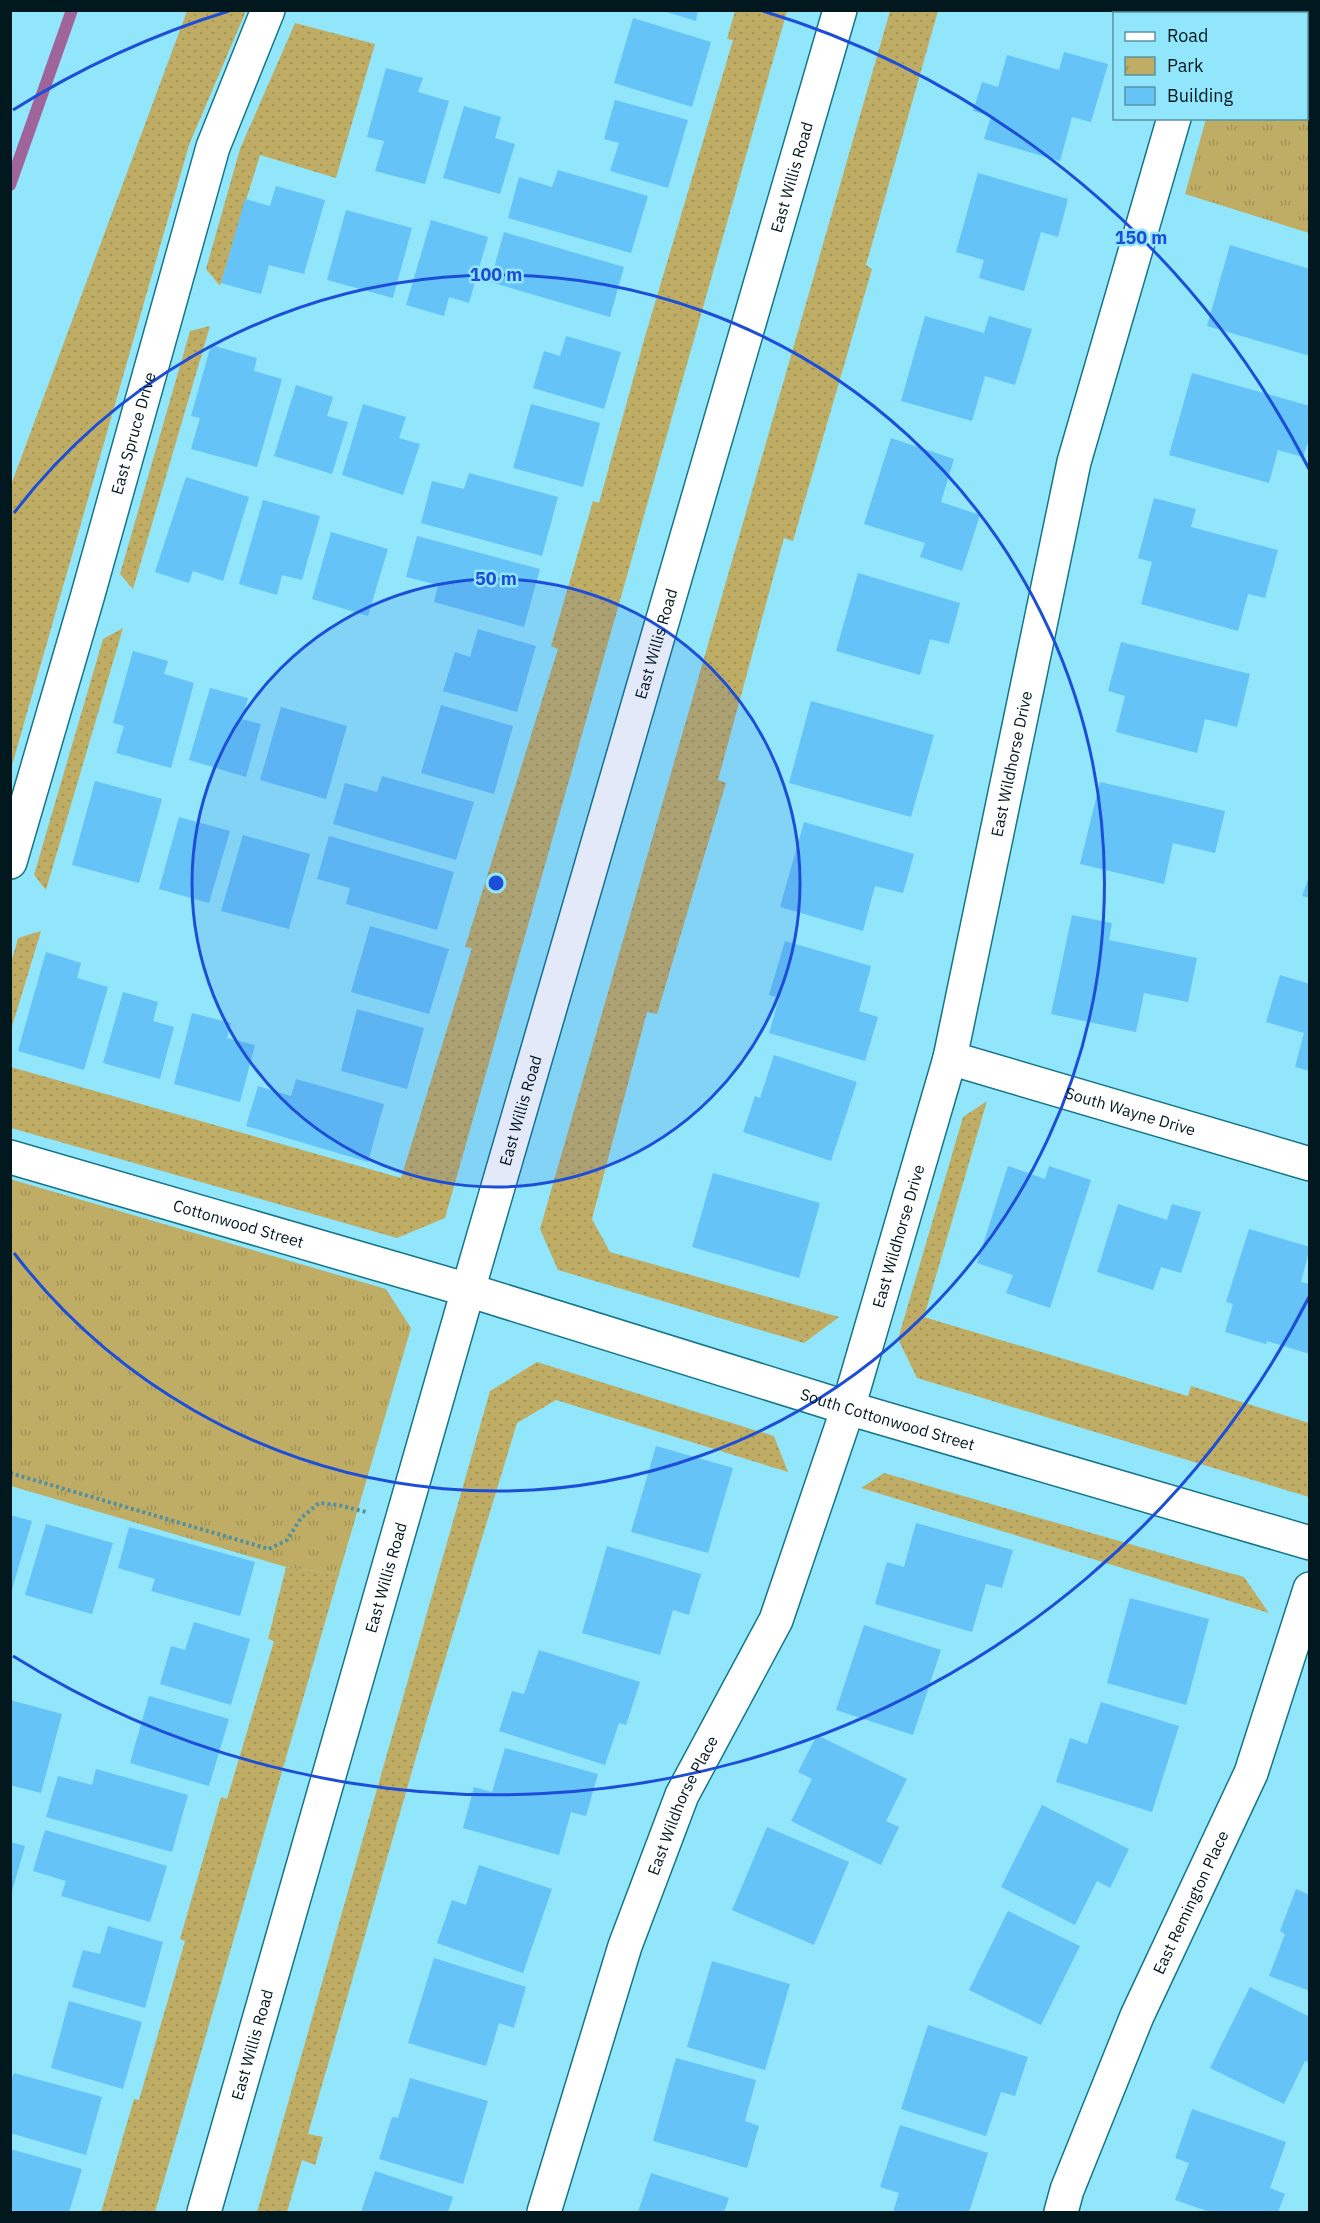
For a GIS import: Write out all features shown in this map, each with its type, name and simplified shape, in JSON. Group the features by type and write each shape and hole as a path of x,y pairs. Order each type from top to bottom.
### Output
{"street":[{"name":"East Spruce Drive","path":"10,862 87,598 213,147 268,10"},
{"name":"East Willis Road","path":"204,2212 401,1521 840,10"},
{"name":"East Wildhorse Drive","path":"848,1408 951,1058 1074,462 1173,120"},
{"name":"South Wayne Drive","path":"951,1058 1310,1164"},
{"name":"Cottonwood Street","path":"10,1157 468,1290"},
{"name":"South Cottonwood Street","path":"468,1290 848,1408 1310,1543"},
{"name":"East Wildhorse Place","path":"544,2212 625,1946 682,1795 776,1620 848,1408"},
{"name":"East Remington Place","path":"1061,2212 1067,2190 1137,2016 1251,1773 1310,1589"}],"path":[{"path":"10,1473 269,1549 287,1540 301,1518 319,1503 338,1505 401,1521"}],"green space":[{"path":"187,11 246,11 189,145 11,769 11,485"},
{"path":"735,11 787,11 445,1218 397,1238 11,1128 11,1067 401,1178 472,948 465,947 558,649 551,646 593,501 599,503 644,340 733,40 727,39"},
{"path":"890,11 938,11 866,265 872,269 793,541 784,538 718,780 726,783 657,1014 647,1012 592,1219 610,1252 839,1317 804,1343 558,1270 540,1229"},
{"path":"1309,11 1309,233 1185,194 1206,120 1308,120 1308,12 1236,12"},
{"path":"295,23 375,44 336,178 260,155 220,286 206,269 240,149"},
{"path":"210,326 133,589 120,574 190,331"},
{"path":"123,628 46,890 34,875 103,639"},
{"path":"41,931 11,1030 11,963 18,938"},
{"path":"987,1101 924,1317 1188,1396 1191,1386 1309,1423 1309,1497 917,1378 898,1339 963,1117"},
{"path":"10,1179 386,1289 411,1328 339,1574 286,1567 11,1486"},
{"path":"537,1362 774,1436 788,1472 556,1400 517,1423 427,1719 308,2134 323,2137 315,2165 302,2160 287,2212 257,2212 490,1391"},
{"path":"884,1473 1244,1577 1269,1613 861,1488"},
{"path":"286,1567 339,1574 155,2212 101,2212 134,2099 139,2100 185,1941 180,1939 221,1797 227,1799 274,1641 268,1639"}],"building":[{"path":"660,10 698,10 696,21"},
{"path":"633,18 711,42 692,107 614,83"},
{"path":"1064,52 1108,64 1091,122 1072,117 1060,161 984,139 991,116 973,111 982,82 998,87 1007,55 1059,70"},
{"path":"386,68 423,78 418,92 449,101 425,184 375,171 384,141 367,137"},
{"path":"615,100 688,120 668,188 610,171 619,143 604,139"},
{"path":"464,106 501,117 495,138 515,144 500,194 443,178"},
{"path":"558,170 648,196 631,253 508,218 519,177 552,187"},
{"path":"978,173 1068,199 1058,237 1041,232 1024,291 979,278 984,260 956,252"},
{"path":"276,186 325,200 304,274 269,265 261,294 221,283 245,199 270,206"},
{"path":"346,210 412,228 393,298 327,280"},
{"path":"431,220 488,237 469,303 449,297 444,316 406,305"},
{"path":"504,232 624,267 610,317 490,282"},
{"path":"1230,245 1310,269 1310,356 1207,326"},
{"path":"925,316 984,333 989,316 1032,329 1015,385 985,376 972,421 901,401"},
{"path":"566,336 621,352 604,409 533,388 544,351 560,356"},
{"path":"211,345 257,358 254,371 282,379 257,467 191,449 200,418 191,416"},
{"path":"1192,373 1310,406 1310,436 1303,457 1278,450 1269,483 1169,455"},
{"path":"296,385 333,397 327,416 348,422 332,474 274,456"},
{"path":"363,404 406,417 399,438 420,444 403,495 342,475"},
{"path":"531,404 600,423 583,487 513,468"},
{"path":"891,438 954,459 941,502 980,515 962,571 920,557 925,543 864,524"},
{"path":"469,473 558,497 542,556 421,523 432,481 464,489"},
{"path":"186,477 249,497 223,581 193,571 189,583 155,572"},
{"path":"1154,498 1196,509 1191,527 1278,550 1265,598 1248,594 1238,631 1141,604 1152,562 1138,558"},
{"path":"263,500 320,516 302,580 282,575 277,595 239,584"},
{"path":"331,532 388,549 368,616 312,599"},
{"path":"417,536 540,569 524,627 434,602 438,585 406,577"},
{"path":"858,573 960,603 949,644 930,639 920,675 836,651"},
{"path":"478,629 536,646 517,712 443,691 455,652 470,657"},
{"path":"1121,642 1250,674 1237,727 1205,719 1197,753 1116,732 1125,696 1108,691"},
{"path":"133,651 168,661 164,674 194,683 171,768 116,753 124,726 113,723"},
{"path":"210,688 248,698 242,719 261,724 246,777 189,760"},
{"path":"811,701 934,735 911,817 789,783"},
{"path":"441,705 513,726 494,794 421,773"},
{"path":"281,707 347,726 326,799 260,780"},
{"path":"382,776 474,802 456,860 333,824 345,783 377,792"},
{"path":"95,781 162,799 139,883 72,865"},
{"path":"1100,782 1225,811 1215,853 1173,843 1164,884 1080,864"},
{"path":"179,817 230,831 209,903 159,889"},
{"path":"804,822 914,854 903,893 875,886 863,931 780,907"},
{"path":"243,835 310,854 289,929 221,911"},
{"path":"329,836 454,872 437,930 346,904 350,888 317,879"},
{"path":"1310,874 1310,898 1302,896"},
{"path":"1072,915 1112,923 1109,940 1197,958 1188,1002 1144,993 1136,1032 1051,1014"},
{"path":"370,926 449,949 429,1014 351,992"},
{"path":"785,941 871,966 859,1011 878,1017 865,1061 769,1033 779,998 769,995"},
{"path":"46,952 81,963 77,978 108,987 84,1070 18,1051"},
{"path":"1280,975 1310,984 1310,1071 1295,1067 1304,1033 1266,1022"},
{"path":"123,992 158,1002 153,1021 174,1027 160,1079 103,1063"},
{"path":"357,1009 424,1028 407,1089 341,1071"},
{"path":"192,1013 231,1023 227,1038 255,1045 240,1102 174,1084"},
{"path":"774,1055 857,1082 831,1161 743,1132 755,1096 760,1098"},
{"path":"296,1079 384,1104 368,1162 246,1126 258,1086 291,1096"},
{"path":"1008,1166 1045,1179 1049,1166 1091,1180 1050,1308 1006,1293 1013,1275 977,1263"},
{"path":"713,1173 820,1203 799,1278 692,1247"},
{"path":"1118,1204 1167,1220 1172,1204 1201,1212 1181,1273 1161,1267 1153,1290 1097,1272"},
{"path":"1249,1229 1310,1247 1301,1282 1310,1284 1310,1354 1267,1341 1266,1344 1225,1332 1233,1304 1226,1302"},
{"path":"656,1446 733,1468 708,1553 631,1532"},
{"path":"10,1515 32,1521 11,1593 10,1593"},
{"path":"916,1523 1013,1550 1002,1588 986,1584 972,1632 875,1604 887,1562 904,1567"},
{"path":"46,1524 113,1543 92,1614 25,1595"},
{"path":"129,1527 255,1562 240,1616 151,1591 155,1579 118,1568"},
{"path":"607,1546 701,1574 689,1615 673,1610 660,1655 582,1633"},
{"path":"1130,1598 1209,1619 1186,1705 1107,1683"},
{"path":"194,1622 250,1639 231,1705 160,1684 171,1646 185,1650"},
{"path":"864,1625 941,1650 913,1735 836,1710"},
{"path":"539,1650 640,1682 626,1725 619,1723 605,1765 499,1731 512,1691 524,1694"},
{"path":"149,1696 229,1719 209,1786 130,1763"},
{"path":"10,1700 62,1714 41,1793 10,1785"},
{"path":"1101,1702 1179,1726 1152,1812 1056,1782 1070,1738 1087,1744"},
{"path":"817,1735 907,1779 886,1821 899,1827 881,1865 791,1821 812,1779 798,1772"},
{"path":"505,1748 598,1774 586,1816 571,1812 559,1855 463,1828 474,1787 492,1792"},
{"path":"96,1769 188,1795 172,1852 46,1817 58,1776 92,1785"},
{"path":"1042,1805 1129,1849 1110,1888 1097,1881 1075,1925 1001,1887"},
{"path":"767,1827 849,1862 814,1945 732,1910"},
{"path":"45,1830 167,1866 150,1922 61,1896 66,1881 33,1871"},
{"path":"10,1842 25,1846 11,1895 10,1895"},
{"path":"479,1865 552,1889 523,1973 437,1943 452,1900 466,1905"},
{"path":"1296,1889 1310,1895 1310,1991 1269,1976 1285,1934 1280,1931"},
{"path":"1008,1911 1080,1946 1041,2025 969,1990"},
{"path":"108,1926 163,1942 145,2008 72,1987 83,1950 100,1954"},
{"path":"434,1958 526,1987 514,2028 499,2023 486,2066 408,2043"},
{"path":"712,1961 790,1984 765,2070 687,2047"},
{"path":"1250,1987 1310,2017 1310,2063 1305,2061 1284,2104 1210,2068"},
{"path":"69,2001 142,2022 123,2089 51,2068"},
{"path":"928,2025 1028,2057 1015,2096 1001,2092 986,2136 901,2109"},
{"path":"676,2058 756,2080 745,2121 759,2126 747,2168 653,2141"},
{"path":"14,2073 102,2097 86,2155 10,2133 10,2084"},
{"path":"410,2078 488,2101 463,2184 379,2159 392,2117 398,2118"},
{"path":"1192,2109 1286,2142 1270,2188 1285,2194 1278,2212 1210,2212 1175,2200 1189,2163 1175,2158"},
{"path":"900,2125 988,2153 969,2212 893,2212 899,2193 880,2187"},
{"path":"10,2149 82,2169 69,2212 10,2210"},
{"path":"375,2171 453,2197 448,2212 361,2212"},
{"path":"651,2173 729,2198 724,2212 638,2212"}],"waterway":[{"path":"10,185 72,10"}]}
